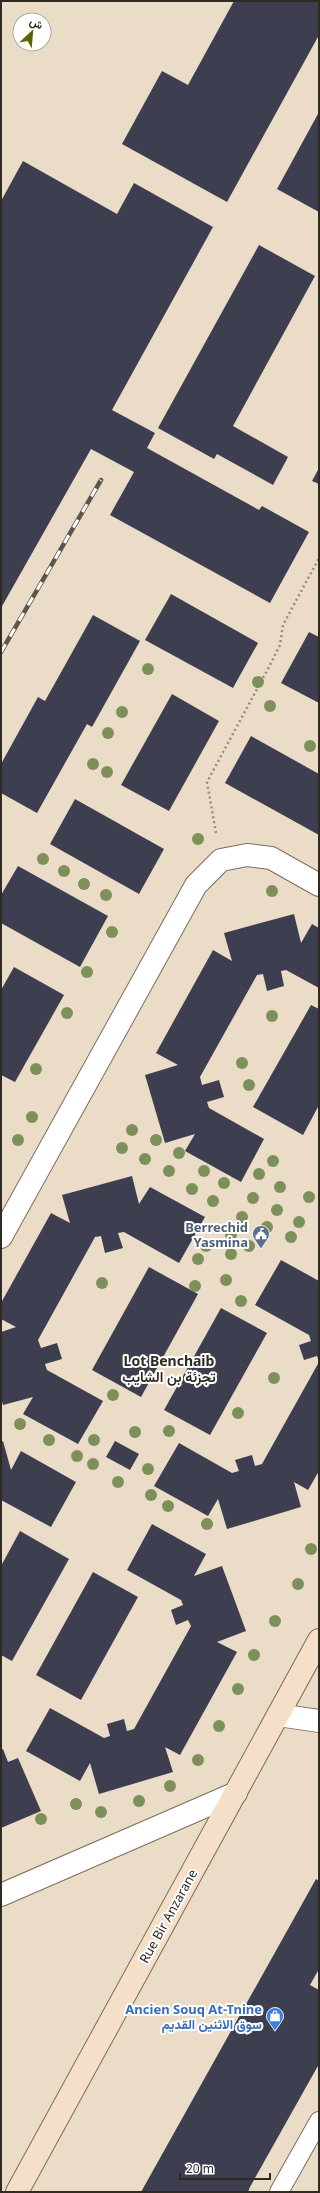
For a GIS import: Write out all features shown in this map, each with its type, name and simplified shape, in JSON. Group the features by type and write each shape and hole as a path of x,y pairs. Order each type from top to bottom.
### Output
{"street":[{"path":"1,1237 196,885 221,860 247,855 271,858 319,885"},
{"name":"Rue Bir Anzarane","path":"17,2192 319,1640"},
{"path":"278,1715 319,1721"},
{"path":"1,1894 236,1793"}],"lane":[{"path":"279,2192 319,2121"}],"path":[{"path":"221,860 206,782 270,665 280,644 284,625 319,558"}],"building":[{"path":"234,1 319,1 319,35 227,202 122,144 162,71 188,85"},
{"path":"319,112 319,212 277,189"},
{"path":"23,161 117,214 134,183 213,227 112,410 155,433 147,448 259,510 262,506 309,532 270,603 110,515 134,472 91,449 1,608 1,201"},
{"path":"259,245 315,276 233,426 288,457 273,485 217,454 214,459 158,428"},
{"path":"319,468 319,484 312,481"},
{"path":"171,594 258,643 233,688 145,640"},
{"path":"93,615 140,641 92,727 87,724 37,813 1,793 1,764 38,697 45,701"},
{"path":"309,632 319,637 319,703 281,683"},
{"path":"172,694 219,721 169,811 121,785"},
{"path":"251,736 319,774 319,835 225,783"},
{"path":"75,799 164,849 139,894 50,844"},
{"path":"18,866 108,916 80,967 1,923 1,895"},
{"path":"294,914 301,943 312,924 319,928 319,988 286,970 281,971 284,986 267,991 263,974 257,975 200,1077 202,1085 219,1080 224,1097 207,1102 209,1108 264,1139 241,1182 185,1151 195,1134 165,1143 145,1075 178,1065 156,1053 213,950 232,961 224,933"},
{"path":"14,967 64,995 15,1082 1,1075 1,990"},
{"path":"311,1005 319,1009 319,1105 303,1135 253,1107"},
{"path":"132,1176 139,1204 150,1187 205,1217 179,1263 124,1232 118,1233 123,1248 105,1253 101,1236 95,1237 38,1340 41,1348 57,1343 62,1359 45,1364 47,1370 103,1401 78,1444 23,1414 33,1397 3,1405 1,1398 1,1332 16,1327 1,1319 1,1303 51,1213 70,1223 62,1195"},
{"path":"281,1260 319,1281 319,1361 317,1356 304,1360 299,1345 311,1341 309,1335 255,1305"},
{"path":"149,1267 198,1294 141,1397 92,1370"},
{"path":"221,1308 267,1333 210,1435 164,1410"},
{"path":"319,1362 319,1471 308,1490 294,1482 301,1507 227,1529 218,1499 208,1516 154,1486 179,1443 232,1473 239,1471 235,1460 252,1455 255,1466 262,1464"},
{"path":"3,1441 11,1470 21,1451 76,1482 51,1527 1,1500 1,1442"},
{"path":"115,1441 139,1454 130,1470 106,1457"},
{"path":"152,1524 206,1554 194,1576 222,1566 246,1631 217,1642 237,1652 180,1755 165,1747 173,1772 99,1794 90,1763 80,1781 26,1751 50,1708 104,1738 110,1736 107,1724 124,1719 127,1731 134,1729 191,1626 188,1620 176,1625 171,1610 183,1605 181,1600 127,1570"},
{"path":"20,1531 69,1559 12,1661 1,1655 1,1566"},
{"path":"93,1572 138,1597 81,1700 36,1675"},
{"path":"3,1749 8,1762 18,1758 41,1811 1,1828 1,1750"},
{"name":"Ancien Souq At-Tnine سوق الاثنين القديم","path":"316,1879 319,1881 319,1969 310,1985 319,1990 319,2064 248,2192 141,2192"}],"railway":[{"path":"1,652 101,480"}],"place":[{"name":"Berrechid Yasmina","path":"261,1249"},
{"name":"Ancien Souq At-Tnine سوق الاثنين القديم","path":"275,2031"}],"district":[{"name":"Lot Benchaib تجزئة بن الشايب","path":"169,1370"}]}
